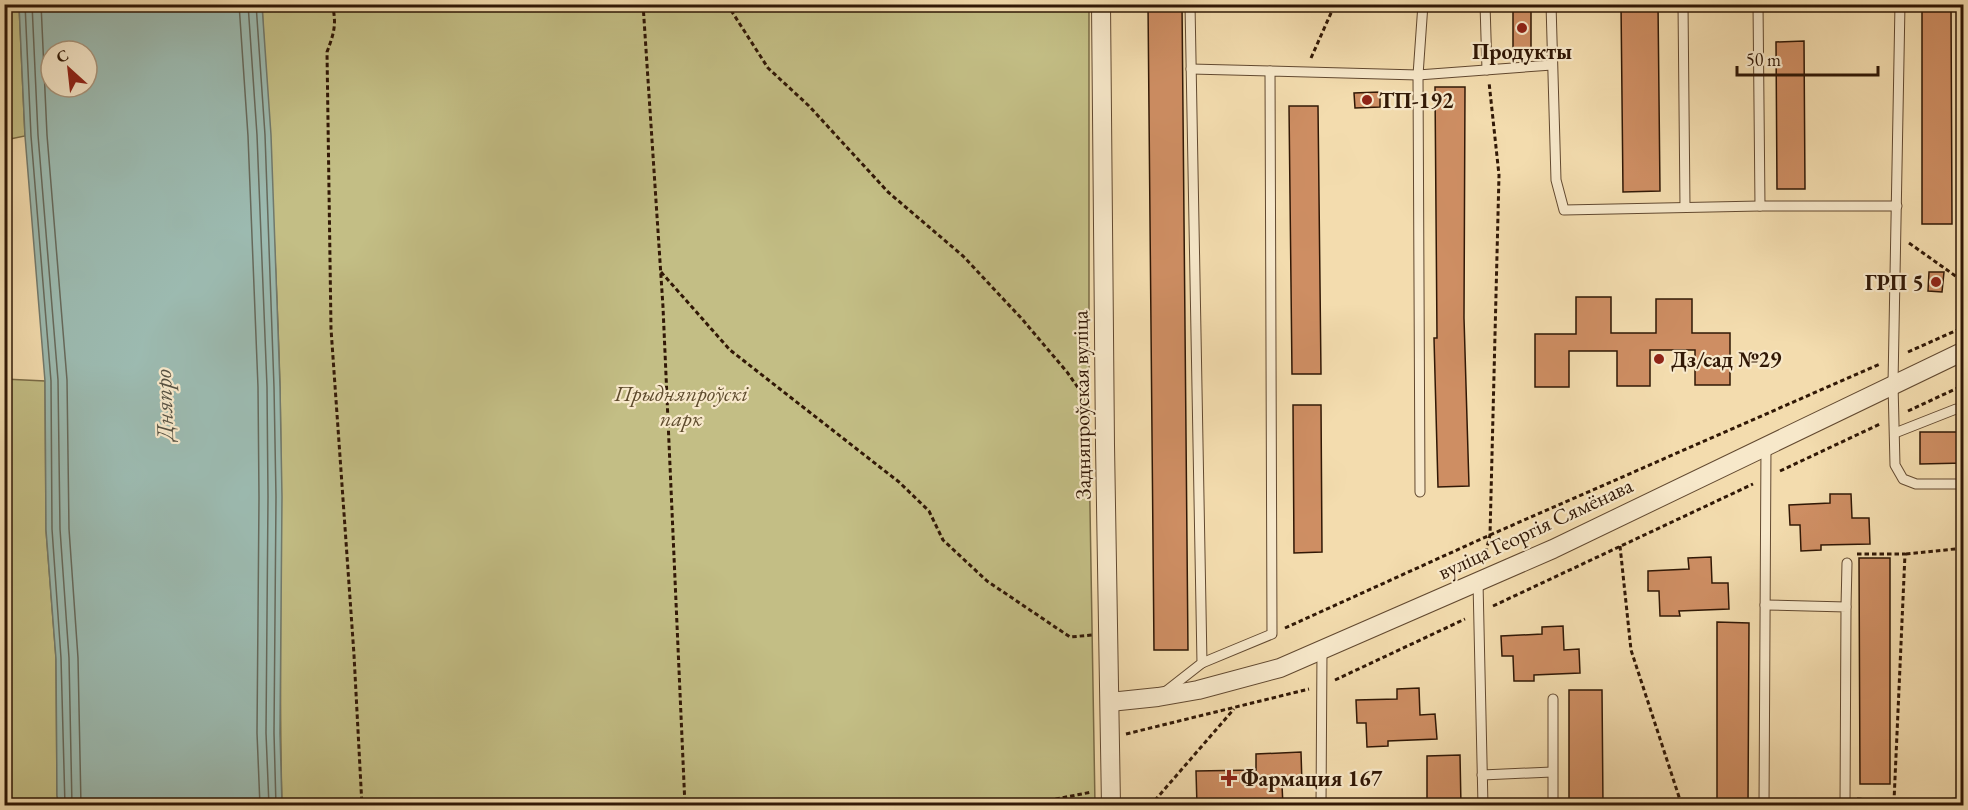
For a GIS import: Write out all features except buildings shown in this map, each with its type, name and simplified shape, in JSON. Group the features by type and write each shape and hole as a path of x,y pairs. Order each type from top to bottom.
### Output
{"street":[{"name":"Задняпроўская вуліца","path":"1101,4 1111,797"},
{"name":"вуліца Георгія Сямёнава","path":"1110,702 1198,690 1280,668 1552,549 1964,351"}],"lane":[{"path":"1190,4 1202,663"},
{"path":"1420,492 1418,75 1423,4"},
{"path":"1485,4 1487,70"},
{"path":"1551,4 1556,180 1564,210 1897,206"},
{"path":"1683,4 1685,207"},
{"path":"1758,4 1760,206"},
{"path":"1900,4 1893,384 1895,465 1902,479 1916,484 1964,484"},
{"path":"1191,69 1418,75 1551,65"},
{"path":"1158,697 1202,663 1272,634 1270,71"},
{"path":"1894,433 1956,409 1964,410"},
{"path":"1764,806 1766,445"},
{"path":"1845,802 1847,563"},
{"path":"1478,582 1483,806"},
{"path":"1765,605 1846,607"},
{"path":"1321,806 1322,650"},
{"path":"1553,699 1553,806"},
{"path":"1482,776 1552,772"}],"path":[{"path":"332,4 336,19 327,52 331,329 354,655 362,806"},
{"path":"643,4 660,270 685,806"},
{"path":"727,4 768,68 809,106 888,192 963,256 1022,319 1067,372 1086,400"},
{"path":"1304,72 1335,4"},
{"path":"1478,582 1490,535 1499,175 1487,70"},
{"path":"1896,224 1908,243 1964,282"},
{"path":"660,270 730,350 899,482 929,511 942,540 987,581 1070,637 1109,634"},
{"path":"1272,634 1490,535 1964,327"},
{"path":"1125,735 1322,686 1964,385"},
{"path":"1620,546 1631,650 1682,806"},
{"path":"1847,563 1854,554 1905,554 1964,548"},
{"path":"1894,801 1905,554"},
{"path":"1150,806 1235,708"},
{"path":"1042,806 1056,799 1111,797"},
{"path":"1845,802 1894,801 1899,806"}],"green space":[{"path":"5,5 19,5 25,136 5,140"},
{"name":"Прыдняпроўскі парк","path":"262,5 1089,5 1089,449 1095,805 282,805 280,389"},
{"path":"4,379 45,381 46,530 56,658 59,805 5,805"},
{"path":"1963,797 1963,805 1940,805 1944,800"}],"water":[{"name":"Дняпро","path":"19,5 262,5 271,135 280,387 282,805 59,805 57,796 56,659 46,530 45,381 25,136"}],"place":[{"name":"Продукты","path":"1522,28"},
{"name":"ТП-192","path":"1367,100"},
{"name":"ГРП 5","path":"1936,282"},
{"name":"Дз/сад №29","path":"1659,359"},
{"name":"Фармация 167","path":"1229,778"}]}
